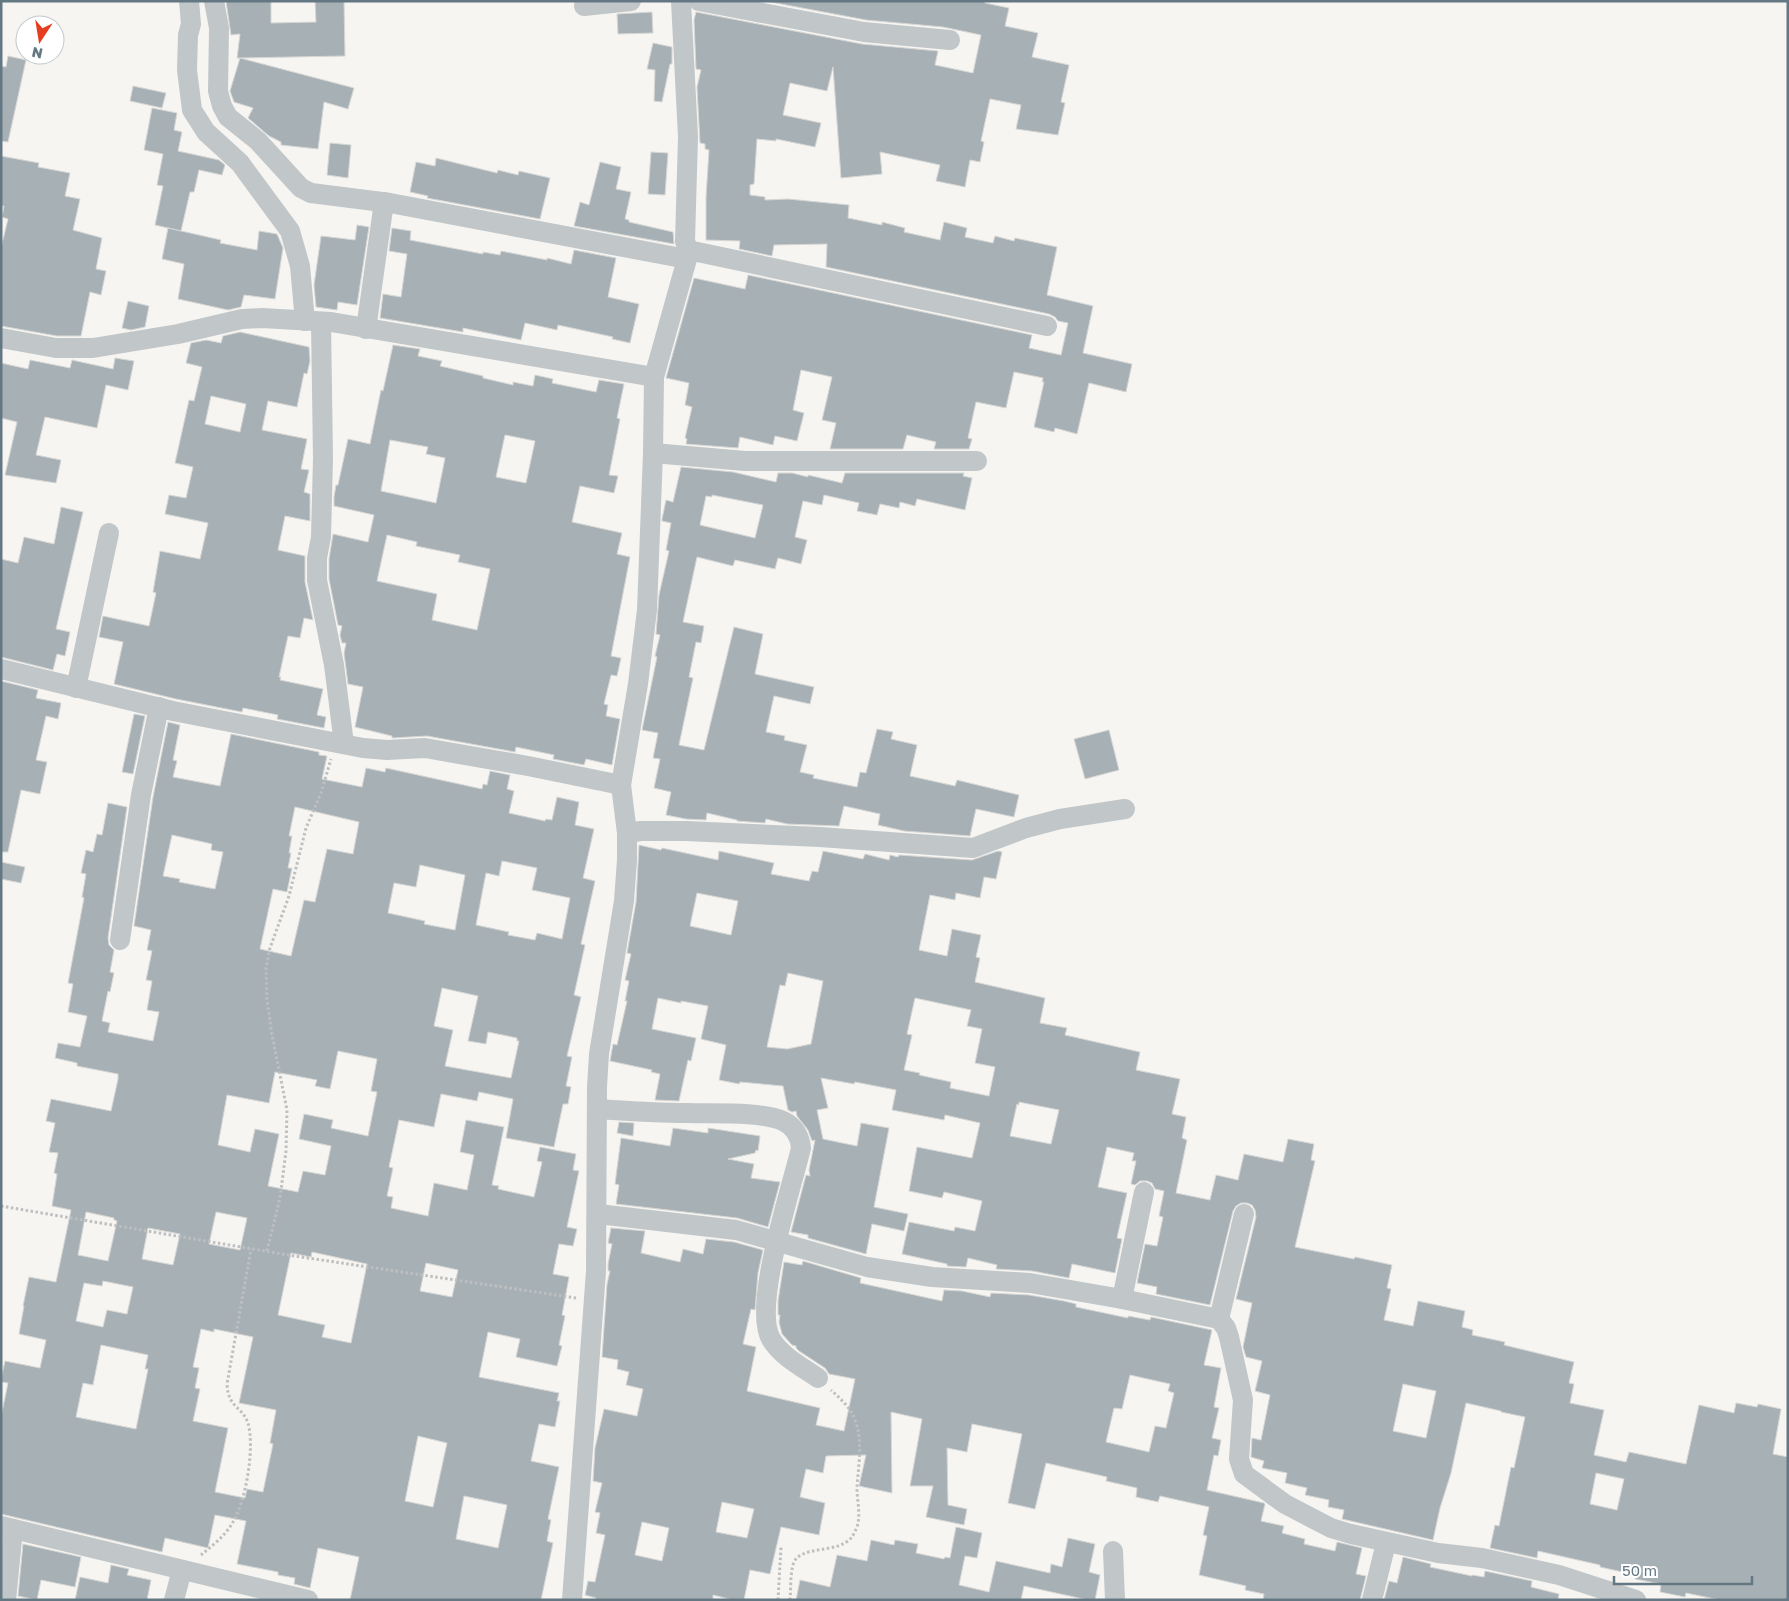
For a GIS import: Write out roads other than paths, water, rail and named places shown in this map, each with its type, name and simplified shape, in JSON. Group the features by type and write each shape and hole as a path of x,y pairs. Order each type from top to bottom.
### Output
{"street":[{"path":"189,1 191,24 188,36 187,70 192,110 206,132 240,163 290,232 300,266 325,323 321,538 317,558 317,580 334,664 340,743"},
{"path":"214,1 219,28 218,98 228,117 258,141 301,188 312,193 384,202 488,221 685,265 1047,326"},
{"path":"584,6 631,1"},
{"path":"572,1600 594,1301 598,1214 599,1054 624,902 627,860 633,832 621,784 638,684 647,610 654,377 658,356 685,265 688,137 680,1"},
{"path":"699,1 864,32 950,40"},
{"path":"366,329 384,202"},
{"path":"1,338 56,348 93,348 178,334 242,319 262,318 325,323 366,329 654,377"},
{"path":"653,453 745,461 977,461"},
{"path":"76,688 109,533"},
{"path":"1,669 159,707 362,748 386,750 425,748 621,784"},
{"path":"120,940 141,795 159,707"},
{"path":"633,832 686,831 820,837 973,848 1026,828 1060,819 1125,808"},
{"path":"598,1109 661,1113 753,1114 783,1121 796,1131 801,1139 801,1148 777,1240 767,1291 767,1328 771,1339 780,1350 818,1378"},
{"path":"1122,1299 1144,1192"},
{"path":"598,1214 736,1230 876,1268 932,1277 1030,1283 1219,1319 1226,1328 1229,1338 1242,1400 1239,1459 1244,1474 1285,1504 1331,1528 1386,1543 1438,1553 1482,1558 1559,1575 1636,1600"},
{"path":"1219,1319 1244,1214"},
{"path":"6,1600 7,1528 308,1600"},
{"path":"1372,1600 1386,1543"},
{"path":"1113,1551 1115,1600"},
{"path":"174,1600 182,1570"}]}
